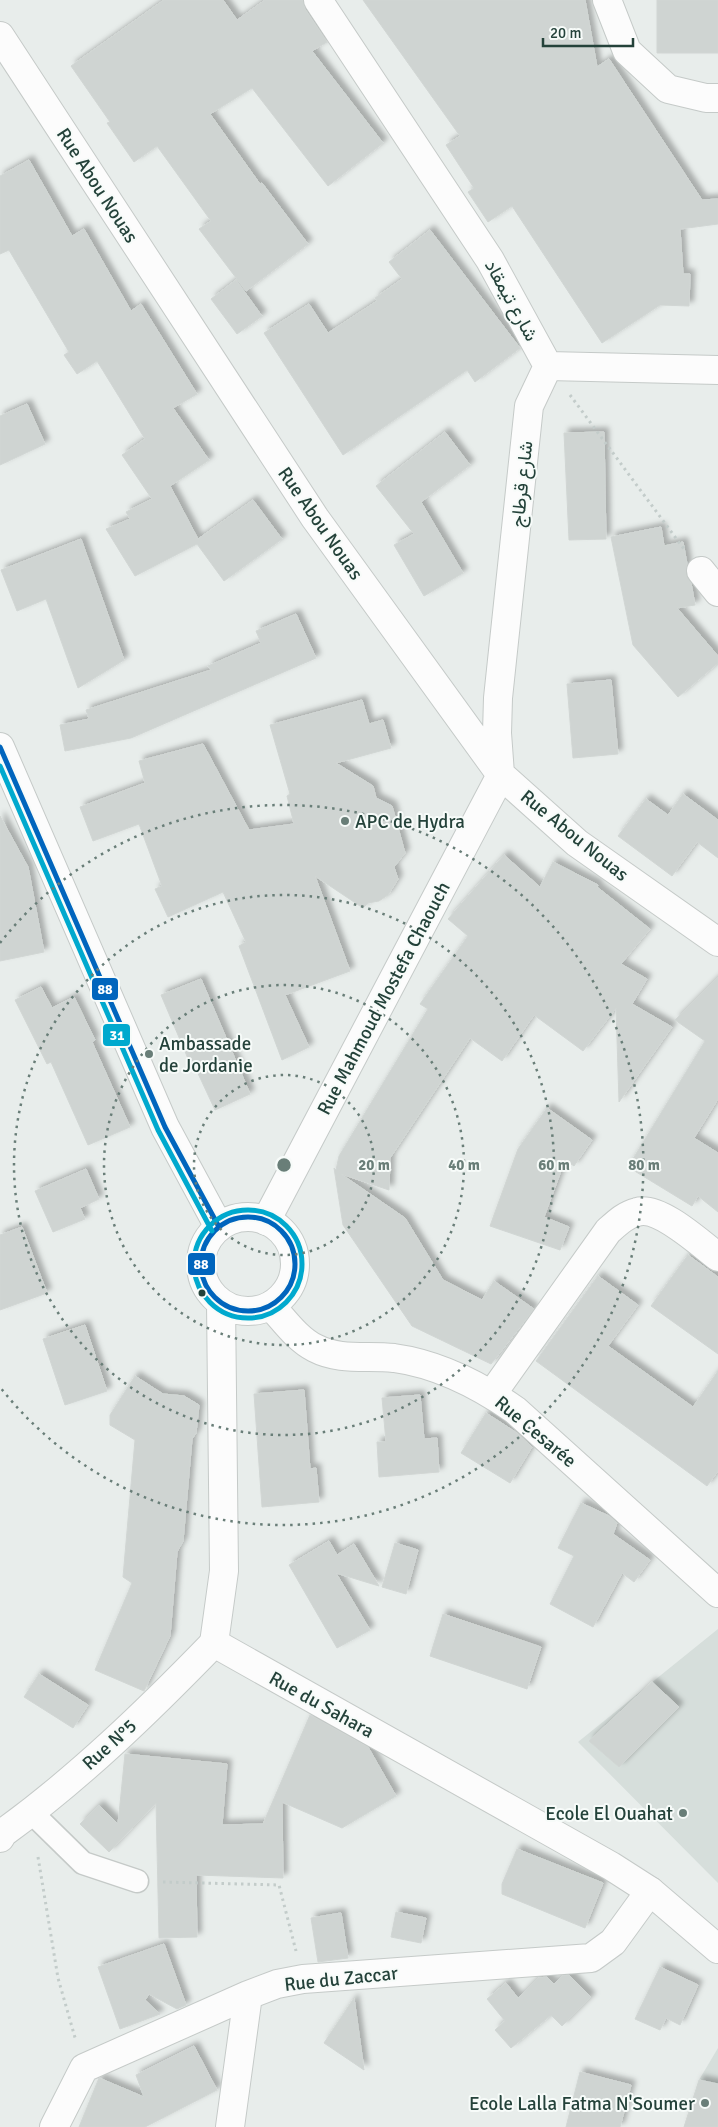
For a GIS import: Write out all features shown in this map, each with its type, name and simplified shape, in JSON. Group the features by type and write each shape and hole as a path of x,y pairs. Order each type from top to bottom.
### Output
{"street":[{"name":"شارع تيمقاد","path":"318,0 490,260 548,366"},
{"path":"607,0 627,51 668,89 706,98 718,98"},
{"name":"Rue Abou Nouas","path":"0,36 316,518 500,775 577,842 718,942"},
{"path":"548,366 718,370"},
{"name":"شارع قرطاج","path":"500,775 497,733 498,698 529,406 548,366"},
{"path":"2,754 165,1127 219,1227"},
{"name":"Rue Mahmoud Mostefa Chaouch","path":"266,1221 500,775"},
{"path":"492,1394 608,1231 623,1218 639,1211 659,1214 718,1257"},
{"path":"250,1217 266,1221 279,1228 289,1240 294,1254 295,1269 292,1284 283,1296 271,1306 255,1311 236,1310 221,1303 205,1283 201,1268 206,1246 219,1227 233,1220 250,1217"},
{"path":"214,1643 224,1571 221,1303"},
{"name":"Rue Cesarée","path":"271,1306 301,1338 315,1348 347,1357 393,1358 419,1363 469,1382 492,1394 515,1410 718,1593"},
{"name":"Rue N°5","path":"0,1838 3,1832 31,1812 159,1699 214,1643"},
{"name":"Rue du Sahara","path":"214,1643 611,1866 650,1891 718,1948"},
{"path":"31,1812 83,1863 137,1881"},
{"name":"Rue du Zaccar","path":"84,2068 277,1984 303,1980 591,1958 613,1942 650,1891"},
{"path":"230,2127 248,1995"},
{"path":"54,2127 84,2068"}],"path":[{"path":"548,366 709,581"},
{"path":"31,1812 58,1978 84,2068"},
{"path":"137,1881 279,1885 303,1980"}],"shaded area":[{"name":"Ecole El Ouahat","path":"718,1629 718,1883 578,1742"},
{"name":"Ecole Lalla Fatma N'Soumer","path":"718,2048 718,2127 684,2127 699,2080"}],"building":[{"path":"164,0 223,0 237,20 265,0 303,0 305,9 327,42 312,51 383,143 328,186 252,88 210,114 260,184 262,183 308,244 246,291 199,229 211,221 157,146 134,162 107,123 110,122 71,66"},
{"path":"363,0 585,0 597,67 609,59 702,200 718,199 718,224 680,229 683,274 690,274 689,306 660,305 602,343 512,206 488,222 468,192 474,188 446,145 460,136"},
{"path":"657,0 718,0 718,53 657,53"},
{"path":"29,160 72,236 84,229 131,311 141,304 197,394 173,408 209,460 170,486 198,539 253,500 282,539 224,581 197,544 135,576 106,529 130,519 126,512 152,499 122,455 145,439 97,361 77,374 64,355 69,352 9,250 0,254 0,176"},
{"path":"430,230 520,348 475,382 467,370 343,455 264,333 309,304 328,333 377,301 375,298 402,279 389,262"},
{"path":"236,280 262,316 237,334 211,299"},
{"path":"27,404 45,444 0,465 0,416"},
{"path":"445,432 470,465 421,502 463,573 424,596 394,545 414,534 376,486"},
{"path":"604,432 606,539 569,540 564,433"},
{"path":"661,527 664,546 683,542 687,564 686,574 691,583 695,605 677,608 718,656 718,663 678,697 633,645 611,537"},
{"path":"81,539 124,660 78,688 46,599 17,611 1,570"},
{"path":"296,614 316,658 131,738 65,751 60,725 89,719 86,710 211,670 208,666 261,643 256,631"},
{"path":"611,680 618,754 573,758 567,684"},
{"path":"362,700 369,724 383,720 391,748 336,763 373,786 376,798 392,806 405,853 394,867 398,879 388,895 379,901 368,903 363,908 315,876 350,971 285,995 309,1047 282,1060 239,946 246,942 223,892 168,917 155,889 162,886 139,824 93,841 80,807 145,783 139,761 203,744 249,830 294,824 287,796 290,794 270,725"},
{"path":"683,794 718,820 718,858 697,842 672,876 618,836 646,799 668,815"},
{"path":"0,816 28,867 44,952 0,961"},
{"path":"504,855 540,887 553,862 598,885 597,887 650,929 621,964 647,979 632,1004 672,1027 619,1102 616,1008 583,1051 534,1015 502,1061 470,1038 390,1158 389,1190 341,1174 405,1218 443,1280 482,1300 494,1281 534,1309 491,1364 412,1326 343,1225 334,1168 336,1170 339,1156 428,1009 420,1004 468,936 448,919"},
{"path":"718,977 718,1099 694,1138 718,1153 718,1212 698,1196 692,1206 628,1167 705,1041 675,1020"},
{"path":"201,979 250,1094 215,1110 195,1067 192,1068 161,995"},
{"path":"41,987 52,1008 74,997 95,1040 92,1042 130,1127 88,1145 51,1062 47,1064 15,1000"},
{"path":"547,1108 592,1140 574,1166 565,1160 544,1217 569,1227 560,1250 490,1226 518,1149"},
{"path":"86,1169 99,1199 80,1208 85,1219 53,1232 35,1191"},
{"path":"22,1227 47,1293 0,1310 0,1235"},
{"path":"688,1255 718,1277 718,1354 651,1306"},
{"path":"598,1276 638,1305 608,1346 693,1407 718,1371 718,1471 707,1486 536,1361"},
{"path":"85,1325 107,1391 65,1405 43,1339"},
{"path":"135,1376 163,1394 184,1396 199,1405 196,1433 192,1439 183,1541 177,1552 170,1636 144,1691 95,1670 132,1583 123,1577 135,1440 110,1425 110,1415"},
{"path":"304,1390 310,1469 316,1468 319,1502 262,1507 254,1394"},
{"path":"420,1395 424,1439 437,1438 439,1472 379,1477 377,1442 386,1442 382,1398"},
{"path":"486,1413 517,1433 532,1447 510,1483 461,1453"},
{"path":"581,1503 609,1516 617,1523 613,1534 650,1560 634,1582 622,1573 593,1627 550,1604 574,1556 558,1548"},
{"path":"329,1541 337,1555 354,1544 379,1586 336,1573 370,1630 337,1648 289,1565"},
{"path":"395,1543 418,1550 406,1594 382,1587"},
{"path":"443,1614 541,1647 527,1689 430,1656"},
{"path":"39,1674 88,1705 73,1728 24,1697"},
{"path":"652,1682 679,1707 619,1767 589,1741"},
{"path":"310,1715 368,1747 396,1796 342,1828 282,1802 283,1878 196,1875 197,1937 159,1938 156,1803 109,1852 80,1824 99,1805 118,1824 125,1754 227,1764 222,1825 263,1824"},
{"path":"517,1849 603,1883 585,1928 502,1894 502,1884"},
{"path":"396,1912 426,1918 421,1943 391,1937"},
{"path":"341,1913 348,1958 318,1962 311,1918"},
{"path":"164,1944 186,2005 177,2009 149,1994 145,2000 160,2014 120,2029 98,1967"},
{"path":"660,1967 698,1985 680,2025 666,2018 660,2030 635,2019"},
{"path":"569,1975 591,1997 562,2026 551,2015 511,2048 495,2030 505,2021 487,1999 506,1983 518,1998 538,1978 547,1977 554,1984 562,1976"},
{"path":"354,1998 364,2070 324,2043"},
{"path":"194,2046 217,2090 145,2127 79,2127 99,2078 144,2097 136,2075"},
{"path":"580,2072 631,2085 620,2127 566,2127"},
{"name":"Ecole Lalla Fatma N'Soumer","path":"699,2080 718,2084 718,2127 684,2127"}],"transit line":[{"name":"88","path":"0,747 165,1127 219,1227"},
{"name":"31","path":"0,766 158,1130 212,1231"},
{"name":"31","path":"248,1210 269,1214 286,1226 298,1243 302,1264 298,1285 286,1302 269,1314 248,1318 227,1314 210,1302 198,1285 194,1264 198,1243 210,1226 227,1214 248,1210"},
{"name":"88","path":"248,1217 266,1221 281,1231 291,1246 295,1264 291,1282 281,1297 266,1307 248,1311 230,1307 215,1297 205,1282 201,1264 205,1246 215,1231 230,1221 248,1217"}],"place":[{"name":"APC de Hydra","path":"345,821"},
{"name":"Ambassade de Jordanie","path":"149,1054"},
{"name":"Ecole El Ouahat","path":"683,1813"},
{"name":"Ecole Lalla Fatma N'Soumer","path":"705,2103"}]}
